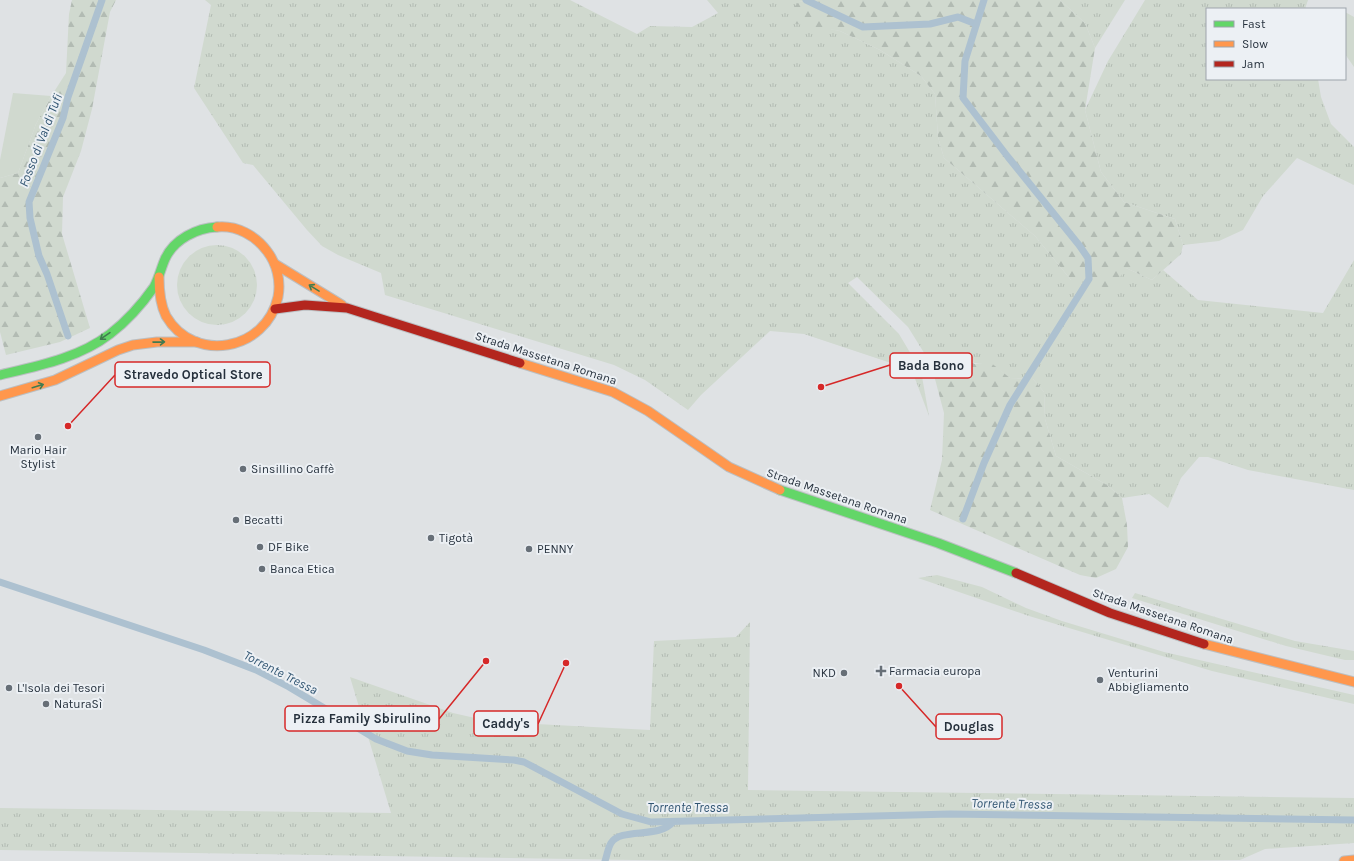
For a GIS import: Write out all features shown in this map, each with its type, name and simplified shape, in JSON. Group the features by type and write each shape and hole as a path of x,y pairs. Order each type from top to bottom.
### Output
{"main road":[{"name":"Strada Massetana Romana","path":"0,396 61,378 132,345 155,342 197,342 218,346 233,345 248,339 260,330 275,309 279,294 279,279 275,264 265,247 250,234 232,227 212,226 194,231 177,242 165,258 159,277 160,297 166,316 179,332 197,342"},
{"name":"Strada Massetana Romana","path":"275,264 347,308"},
{"name":"Strada Massetana Romana","path":"0,375 69,356 98,342 126,319 159,277"},
{"name":"Strada Massetana Romana","path":"275,309 306,305 347,308 613,392 641,406 727,466 788,493 967,553 1096,607 1142,624 1266,662 1354,682"},
{"name":"Strada Massetana Romana","path":"1333,678 1354,675"},
{"path":"1344,861 1354,860"}],"green space":[{"path":"72,0 116,0 110,12 92,109 81,151 63,197 62,234 90,328 60,342 6,355 0,332 0,178 18,173 36,124 66,73 69,14"},
{"path":"205,0 570,0 637,34 650,26 692,27 718,13 707,0 811,0 799,2 821,27 840,31 880,50 921,76 935,94 938,137 944,158 1035,236 1071,280 1126,268 1152,280 1163,270 1198,300 1323,313 1354,260 1354,490 1248,470 1208,457 1199,457 1181,478 1168,508 1149,494 1122,498 1107,485 1056,456 1045,419 1044,392 1033,379 1010,378 990,363 974,363 952,357 936,360 931,364 908,327 857,277 848,283 899,334 921,371 929,416 914,376 894,364 804,334 770,331 701,395 688,410 645,380 614,365 385,295 381,273 338,255 322,246 253,165 243,163 194,88 211,5"},
{"path":"811,0 1060,0 1085,23 1095,48 1085,110 1101,172 1124,202 1175,219 1183,245 1181,254 1152,280 1126,268 1112,289 1071,280 1035,236 944,158 938,137 935,94 921,76 880,50 840,31 791,23 790,11 799,2"},
{"path":"1060,0 1125,0 1095,48 1085,23"},
{"path":"1145,0 1308,0 1305,8 1206,8 1206,80 1318,80 1321,97 1331,124 1354,147 1354,185 1297,158 1263,196 1243,230 1219,241 1183,245 1175,219 1124,202 1101,172 1085,110 1108,61"},
{"path":"1346,13 1354,17 1354,67 1346,55"},
{"path":"13,93 51,96 36,124 18,173 0,178 0,160"},
{"path":"209,245 225,245 246,256 257,277 257,293 246,314 225,325 209,325 195,319 188,314 183,307 177,293 177,277 183,263 188,256 195,251"},
{"path":"938,357 956,357 975,364 990,362 1010,378 1033,379 1044,392 1045,419 1056,456 1107,485 1122,498 1127,525 1128,547 1116,569 1096,578 1080,575 930,510 942,460 944,413 931,364"},
{"path":"937,575 982,587 1026,608 1062,621 1164,652 1354,695 1354,704 1212,671 1029,616 918,578"},
{"path":"1135,593 1295,641 1354,651 1354,660 1345,660 1286,646 1132,598"},
{"path":"750,622 748,790 1354,798 1354,843 1265,849 1240,860 1144,861 698,861 0,850 0,808 391,813 350,677 453,713 475,718 501,722 650,730 654,641 736,637"}],"waterway":[{"name":"Fosso di Val di Tufi","path":"68,336 47,274 39,256 30,218 29,202 63,118 68,97 102,0"},
{"path":"806,0 863,27 930,24 958,17 976,24"},
{"path":"963,519 984,463 1010,405 1089,279 1088,258 1079,245 1008,157 963,98 965,61 984,0"},
{"name":"Torrente Tressa","path":"0,582 204,650 256,670 289,687 376,739 407,751 432,755 514,760 524,762 622,814 651,822 950,814 1354,820"},
{"path":"605,861 610,845 616,838 623,835 659,830 667,827 673,822"}],"traffic: fast":[{"path":"0,375 72,355 110,334 134,312 154,287 165,259 174,246 180,240 194,232 217,227"},
{"path":"780,490 938,543 1016,573"}],"traffic: slow":[{"path":"159,277 160,297 166,316 178,331 194,341 211,345 228,345 245,339 259,330 271,315 278,297 279,285 276,267 263,246 252,236 232,228 217,227"},
{"path":"275,264 342,305"},
{"path":"0,396 55,380 118,350 133,345 157,342 197,342"},
{"path":"520,363 613,392 648,411 729,467 780,490"},
{"path":"1204,644 1354,682"},
{"path":"1344,861 1354,860"}],"traffic: jam":[{"path":"275,309 305,305 347,308 520,363"},
{"path":"1016,573 1110,613 1204,644"}],"place":[{"name":"Bada Bono","path":"821,387"},
{"name":"Stravedo Optical Store","path":"68,426"},
{"name":"Mario Hair Stylist","path":"38,437"},
{"name":"Sinsillino Caffè","path":"243,469"},
{"name":"Becatti","path":"236,520"},
{"name":"Tigotà","path":"431,538"},
{"name":"DF Bike","path":"260,547"},
{"name":"PENNY","path":"529,549"},
{"name":"Banca Etica","path":"262,569"},
{"name":"Pizza Family Sbirulino","path":"486,661"},
{"name":"Caddy's","path":"566,663"},
{"name":"Farmacia europa","path":"881,671"},
{"name":"NKD","path":"844,673"},
{"name":"Venturini Abbigliamento","path":"1100,680"},
{"name":"Douglas","path":"899,686"},
{"name":"L'Isola dei Tesori","path":"9,688"},
{"name":"NaturaSì","path":"46,704"}]}
